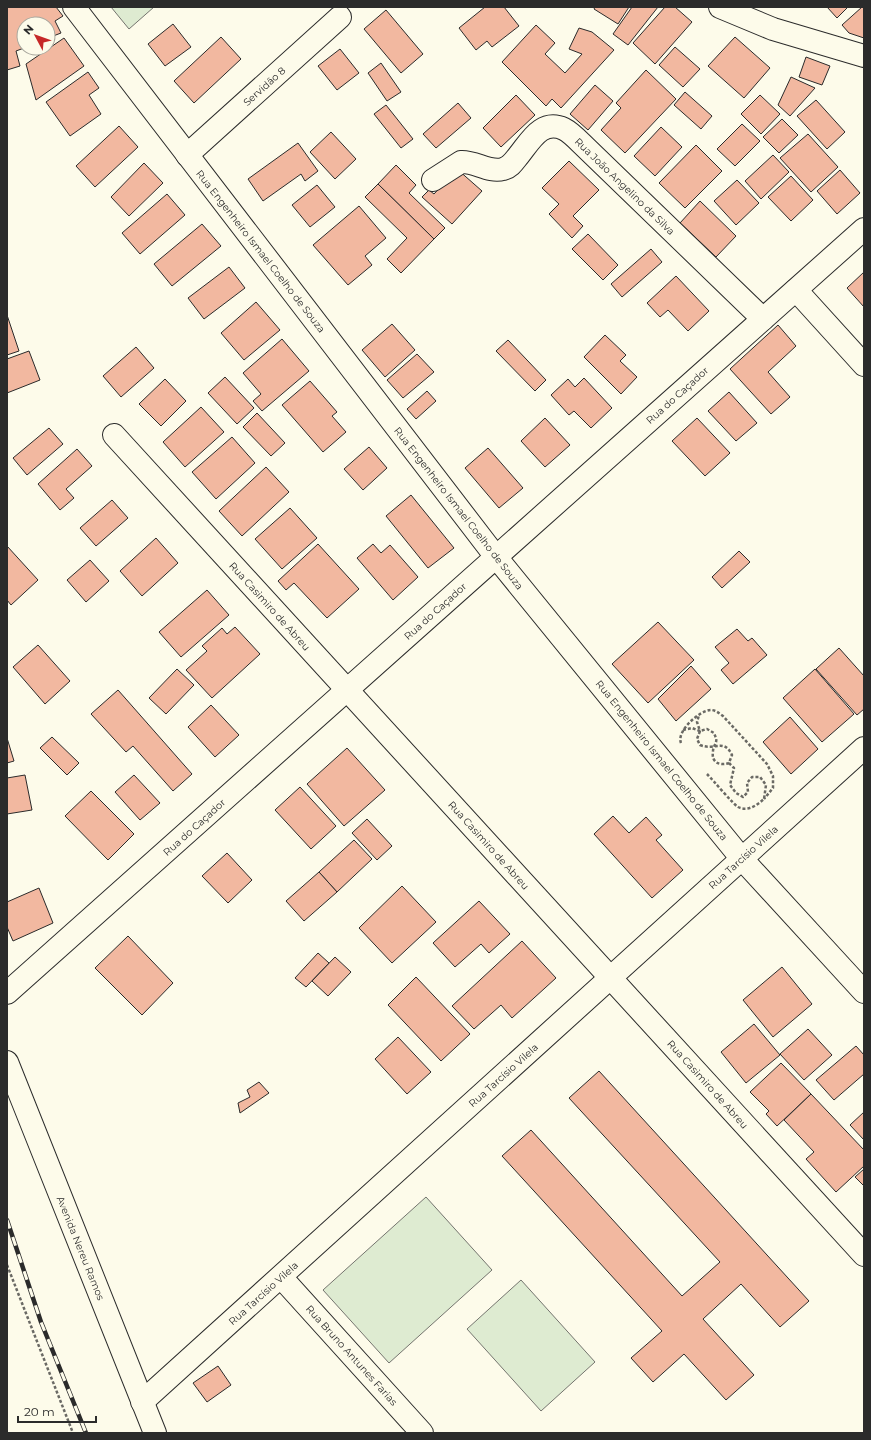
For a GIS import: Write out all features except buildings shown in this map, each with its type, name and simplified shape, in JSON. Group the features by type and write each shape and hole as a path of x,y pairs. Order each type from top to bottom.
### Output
{"street":[{"name":"Rua Engenheiro Ismael Coelho de Souza","path":"74,7 496,557 742,859 864,992"},
{"path":"732,9 773,29 864,56"},
{"name":"Servidão 8","path":"187,155 340,17"},
{"name":"Rua João Angelino da Silva","path":"433,180 461,162 466,161 494,169 505,169 511,165 540,130 552,126 565,129 763,319"},
{"name":"Rua do Caçador","path":"7,993 864,229"},
{"path":"796,290 864,365"},
{"name":"Rua Casimiro de Abreu","path":"114,435 864,1255"},
{"name":"Rua Tarcísio Vilela","path":"142,1402 864,748"},
{"name":"Avenida Nereu Ramos","path":"7,1062 155,1433"},
{"name":"Rua Bruno Antunes Farias","path":"281,1277 422,1433"}],"path":[{"path":"681,744 680,740 683,730 699,714 705,711 713,710 723,716 767,764 773,776 773,788 758,805 748,808 738,807 705,772"},
{"path":"683,730 692,728 700,731 707,729 714,733 716,740 714,747 713,758 717,763 724,765 729,762 732,755 729,749 723,746 714,747 707,748 700,745 697,739 700,731 697,722 699,714"},
{"path":"729,762 734,768 730,785 736,794 743,797 748,792 747,783 752,777 760,777 766,785 764,799"},
{"path":"7,1265 73,1433"}],"green space":[{"path":"111,7 154,7 129,29"},
{"path":"426,1197 492,1270 389,1363 323,1290"},
{"path":"521,1280 595,1362 541,1411 467,1329"}],"railway":[{"path":"7,1220 41,1322 86,1433"}]}
